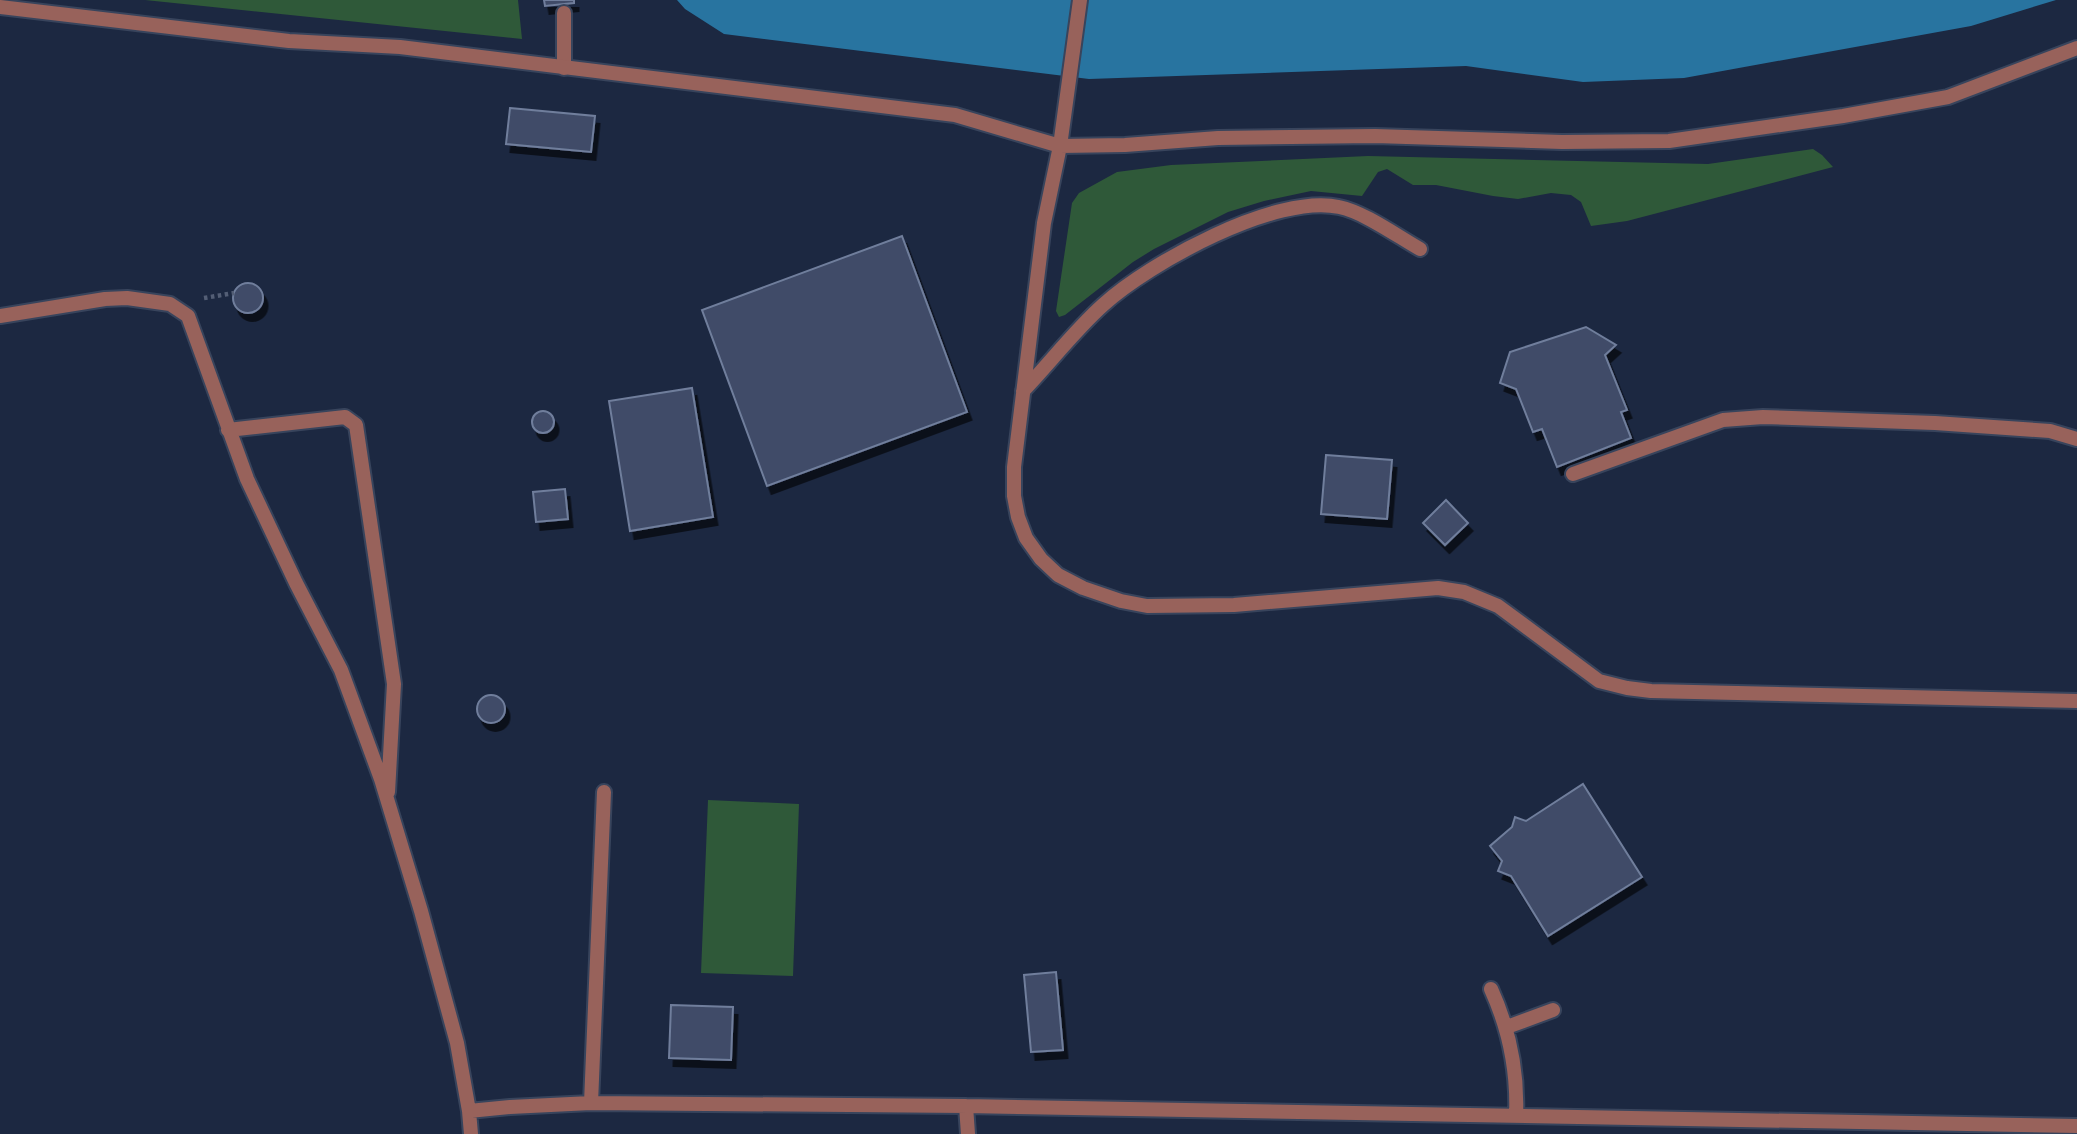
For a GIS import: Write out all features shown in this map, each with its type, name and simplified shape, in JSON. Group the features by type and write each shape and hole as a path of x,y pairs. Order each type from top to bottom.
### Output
{"street":[{"path":"1080,0 1060,146 1044,223 1014,467 1014,496 1026,537 1041,559 1058,575 1083,588 1121,601 1147,606 1234,605 1438,588 1464,592 1498,606 1599,681 1651,691 2077,701"},
{"path":"0,6 289,41 401,47 955,115 1060,146 1125,145 1217,138 1375,136 1563,142 1669,141 1843,116 1948,97 2077,48"},
{"path":"564,13 564,68"},
{"path":"1023,391 1103,304 1140,276 1219,232 1299,207 1319,205 1354,212 1420,249"},
{"path":"0,316 127,298 170,304 188,316 247,479 341,670 387,800 457,1043 471,1134"},
{"path":"228,430 345,417 356,425 394,684 387,800"},
{"path":"1573,474 1723,420 1763,417 1935,423 2050,431 2077,439"},
{"path":"591,1103 604,792"},
{"path":"1491,989 1507,1027 1516,1071 1516,1116"},
{"path":"1507,1027 1553,1010"},
{"path":"469,1111 591,1103 966,1106 2077,1126"},
{"path":"966,1106 968,1134"}],"green space":[{"path":"145,0 518,0 522,39"},
{"path":"1813,149 1833,167 1627,221 1591,226 1581,202 1571,195 1551,193 1518,199 1436,185 1413,185 1387,169 1378,172 1362,196 1311,191 1228,212 1133,262 1065,315 1059,317 1056,311 1072,203 1079,193 1117,172 1171,165 1368,156 1708,164"},
{"path":"708,800 799,804 793,976 701,973"}],"water":[{"path":"677,0 2056,0 1971,26 1684,78 1583,82 1466,66 1089,79 724,34 685,9"}],"building":[{"path":"544,0 574,0 574,3 545,6"},
{"path":"510,108 595,116 591,152 506,144"},
{"path":"902,236 967,412 767,486 702,310"},
{"path":"248,283 259,287 263,298 259,309 248,313 237,309 233,298 237,287"},
{"path":"1586,327 1616,345 1605,355 1627,410 1621,412 1631,438 1557,467 1542,429 1533,432 1516,389 1500,383 1510,352"},
{"path":"692,388 713,517 630,531 609,401"},
{"path":"543,411 551,414 554,422 551,430 543,433 535,430 532,422 535,414"},
{"path":"1326,455 1392,460 1387,519 1321,514"},
{"path":"565,489 568,519 536,522 533,492"},
{"path":"1446,500 1468,523 1445,545 1423,523"},
{"path":"491,695 501,699 505,709 501,719 491,723 481,719 477,709 481,699"},
{"path":"1583,784 1642,877 1548,936 1511,876 1498,871 1502,861 1490,846 1512,827 1515,817 1526,821"},
{"path":"1056,972 1063,1050 1031,1052 1024,975"},
{"path":"671,1005 733,1007 731,1060 669,1058"}]}
